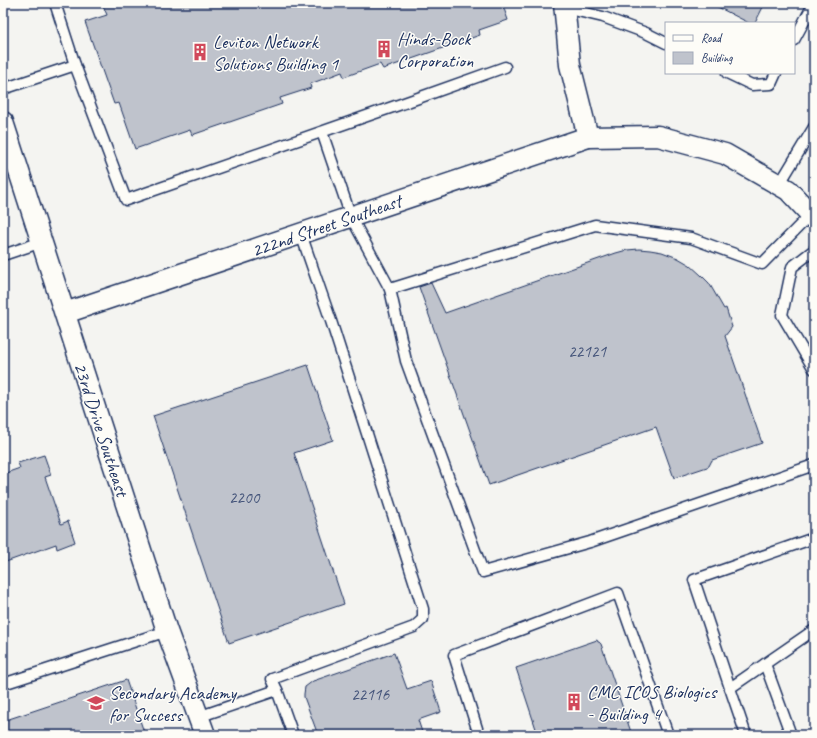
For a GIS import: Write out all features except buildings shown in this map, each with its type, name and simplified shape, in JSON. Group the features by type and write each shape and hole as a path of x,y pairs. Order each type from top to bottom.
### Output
{"street":[{"path":"565,6 570,65 588,137"},
{"name":"23rd Drive Southeast","path":"3,122 167,631 201,726"},
{"name":"222nd Street Southeast","path":"65,313 588,137 658,136 725,154 788,190 812,216"}],"lane":[{"path":"55,3 75,65 126,200 505,67"},
{"path":"795,38 814,3"},
{"path":"565,6 602,17 646,33 665,42"},
{"path":"3,89 75,65"},
{"path":"729,74 752,85 771,84 776,74"},
{"path":"779,185 814,127"},
{"path":"322,132 351,217 390,290 406,361 483,572 590,542 814,465"},
{"path":"390,290 595,225 691,238 762,264 812,216"},
{"path":"293,735 272,679 414,627 423,619 424,609 331,321 301,234"},
{"path":"3,256 42,242"},
{"path":"814,250 792,267 782,315 814,369"},
{"path":"746,735 694,580 814,538"},
{"path":"479,735 454,655 618,593 668,735"},
{"path":"730,688 814,630"},
{"path":"3,684 167,631"},
{"path":"765,664 791,735"},
{"path":"201,726 277,690"}],"place":[{"name":"Hinds-Bock Corporation","path":"384,49"},
{"name":"Leviton Network Solutions Building 1","path":"200,52"},
{"name":"CMC ICOS Biologics - Building 4","path":"574,702"},
{"name":"Secondary Academy for Success","path":"96,703"}]}
